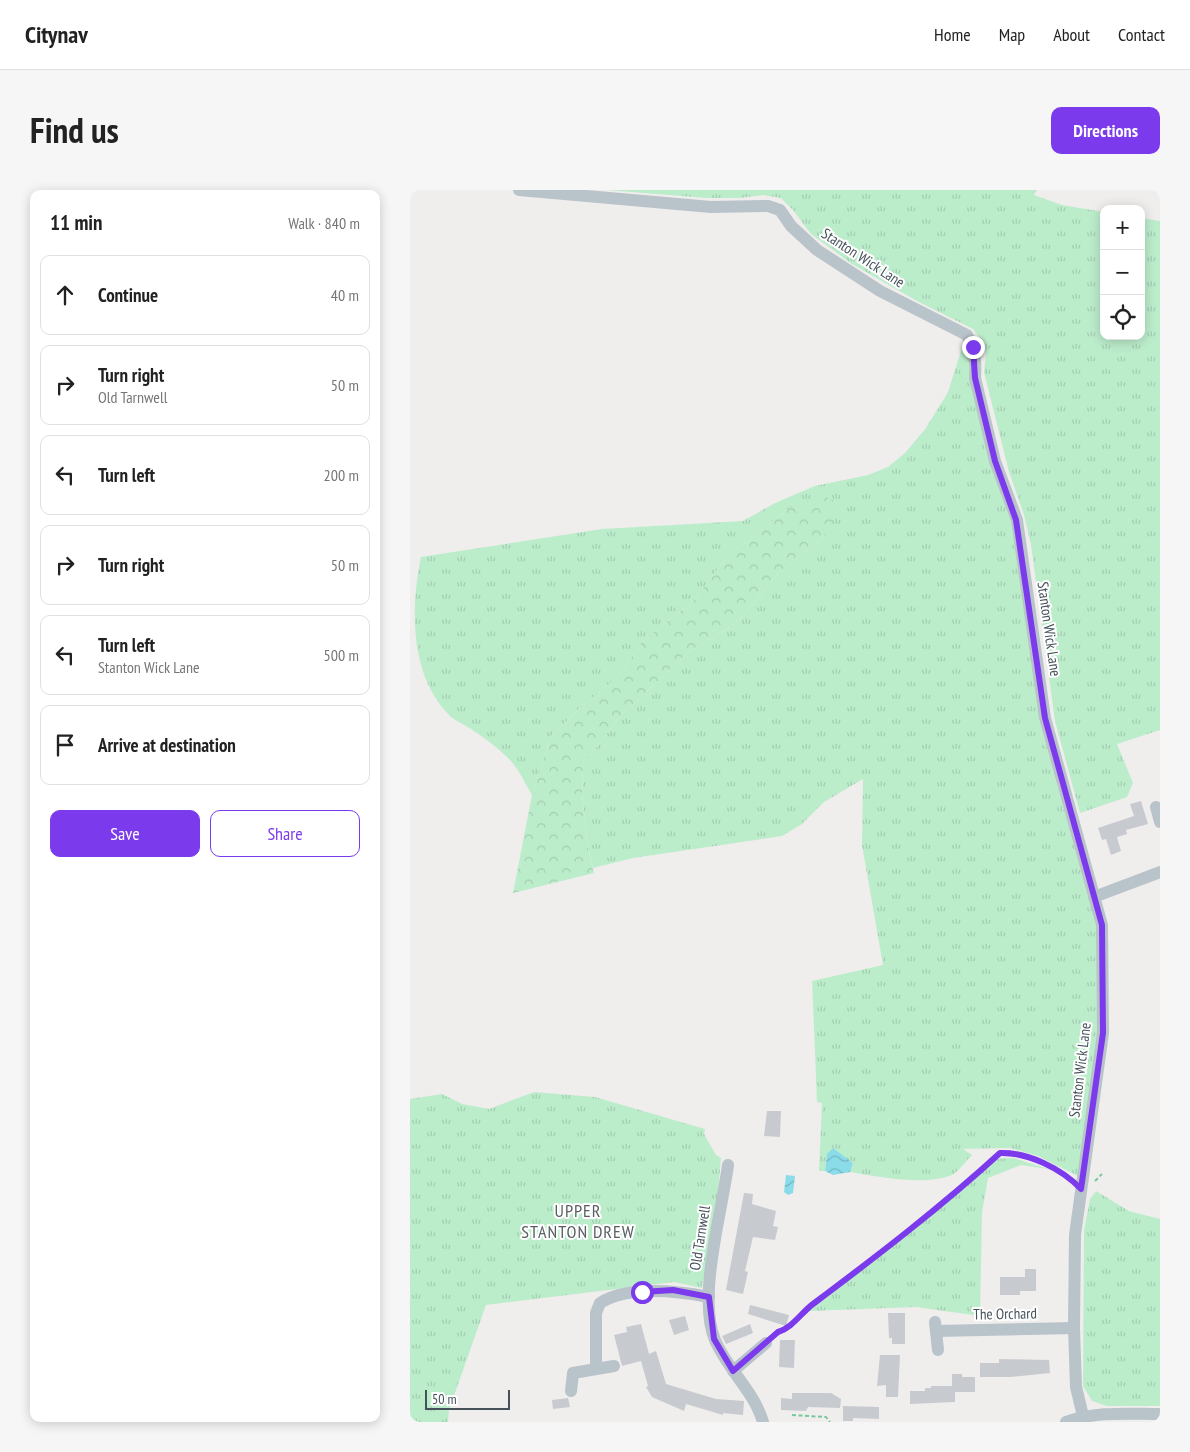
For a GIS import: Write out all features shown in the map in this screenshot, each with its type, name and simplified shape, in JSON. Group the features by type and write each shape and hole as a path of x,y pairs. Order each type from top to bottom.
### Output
{"street":[{"name":"Stanton Wick Lane","path":"519,190 711,207 768,206 780,210 791,226 817,250 880,291 967,335 973,347 975,378 995,461 1016,520 1045,718 1102,925 1103,1033 1075,1235 1074,1328 1076,1387 1083,1416"},
{"path":"1156,807 1160,822"},
{"path":"1094,897 1160,872"},
{"name":"Old Tarnwell","path":"728,1165 709,1297 714,1339 749,1393 764,1422"},
{"path":"596,1368 596,1313 600,1303 616,1296 660,1290 673,1290 709,1297"},
{"name":"The Orchard","path":"938,1350 936,1327 1074,1328"},
{"path":"733,1371 766,1343"},
{"path":"571,1391 573,1373 614,1366"},
{"path":"1066,1422 1083,1416 1160,1414"}],"path":[{"path":"766,1343 778,1332 786,1330 806,1310 882,1252 1000,1153 1010,1152 1036,1160 1063,1174 1081,1189"},
{"path":"792,1415 826,1417 830,1422"}],"green space":[{"path":"607,190 1037,190 1034,195 1062,205 1100,211 1100,340 1145,340 1145,219 1160,221 1160,730 1117,744 1133,783 1127,797 1080,813 1055,721 1031,545 1024,515 1009,472 984,372 986,353 981,339 973,329 917,301 852,264 811,234 793,210 781,198 763,195 740,198 706,198"},
{"path":"964,341 1014,528 1040,723 1097,929 1098,1032 1078,1176 1038,1156 1010,1148 963,1149 972,1155 957,1171 952,1175 929,1180 902,1180 850,1172 853,1162 827,1154 825,1171 819,1171 822,1103 817,1102 812,981 883,965 862,845 863,779 824,802 802,824 782,836 633,858 593,868 588,849 582,793 583,764 618,719 687,653 739,621 777,575 824,536 789,508 727,557 693,601 642,642 618,677 580,708 551,736 532,795 507,757 481,736 451,717 437,701 427,683 416,642 415,599 421,557 602,529 743,521 775,503 815,486 868,475 888,467 905,453 926,428 948,392"},
{"path":"822,495 841,504 824,536 777,575 739,621 687,653 618,719 583,764 582,793 588,849 594,873 513,893 532,795 551,736 580,708 618,677 642,642 693,601 727,557 789,508"},
{"path":"534,1092 595,1097 705,1129 704,1134 716,1155 721,1158 717,1202 702,1288 674,1282 486,1305 449,1410 448,1422 410,1422 410,1099 442,1094 462,1104 489,1109"},
{"path":"1014,1158 1048,1169 1021,1165 988,1178 982,1213 980,1316 916,1307 809,1311 991,1159"},
{"path":"1096,1191 1129,1211 1160,1219 1160,1406 1107,1406 1092,1401 1083,1386 1084,1230 1090,1199"}],"water":[{"path":"833,1148 853,1163 850,1172 833,1175 825,1171 827,1154"},
{"path":"786,1175 795,1176 793,1193 788,1195 784,1192"}],"building":[{"path":"1141,801 1148,824 1126,830 1127,834 1117,837 1121,851 1111,855 1106,839 1102,840 1098,828 1134,816 1130,804"},
{"path":"767,1111 781,1111 780,1137 764,1136"},
{"path":"744,1193 753,1194 752,1204 776,1211 773,1226 778,1227 775,1240 753,1237 745,1271 748,1272 743,1294 726,1290"},
{"path":"1025,1269 1036,1269 1036,1291 1020,1291 1020,1295 1000,1295 1000,1277 1025,1277"},
{"path":"750,1305 789,1315 786,1326 748,1314"},
{"path":"888,1313 905,1313 905,1344 892,1344 892,1338 889,1338"},
{"path":"685,1316 689,1330 674,1335 669,1320"},
{"path":"641,1324 649,1354 656,1351 666,1384 716,1399 744,1401 743,1415 723,1413 723,1415 686,1404 684,1411 652,1397 646,1387 648,1386 641,1361 622,1366 614,1335 627,1332 626,1327"},
{"path":"750,1324 753,1333 726,1344 722,1336"},
{"path":"780,1340 795,1340 794,1368 779,1367"},
{"path":"880,1355 900,1355 898,1397 886,1397 886,1385 877,1386"},
{"path":"999,1359 1049,1360 1050,1373 1010,1377 980,1377 980,1363 999,1363"},
{"path":"952,1374 962,1374 962,1377 975,1377 975,1392 955,1392 955,1402 910,1404 910,1391 925,1391 925,1388 931,1388 931,1386 952,1386"},
{"path":"792,1393 831,1393 841,1399 840,1408 808,1407 806,1411 781,1410 781,1398 792,1399"},
{"path":"568,1398 570,1407 553,1409 552,1400"},
{"path":"843,1406 879,1407 879,1419 853,1418 853,1421 843,1421"}],"district":[{"name":"UPPER STANTON DREW","path":"578,1221"}],"route":[{"path":"642,1292 673,1290 709,1297 714,1339 733,1371 778,1332 786,1330 806,1310 882,1252 1000,1153 1010,1152 1036,1160 1063,1174 1081,1189 1103,1033 1102,925 1045,718 1016,520 995,461 975,378 976,364 973,347"}]}
